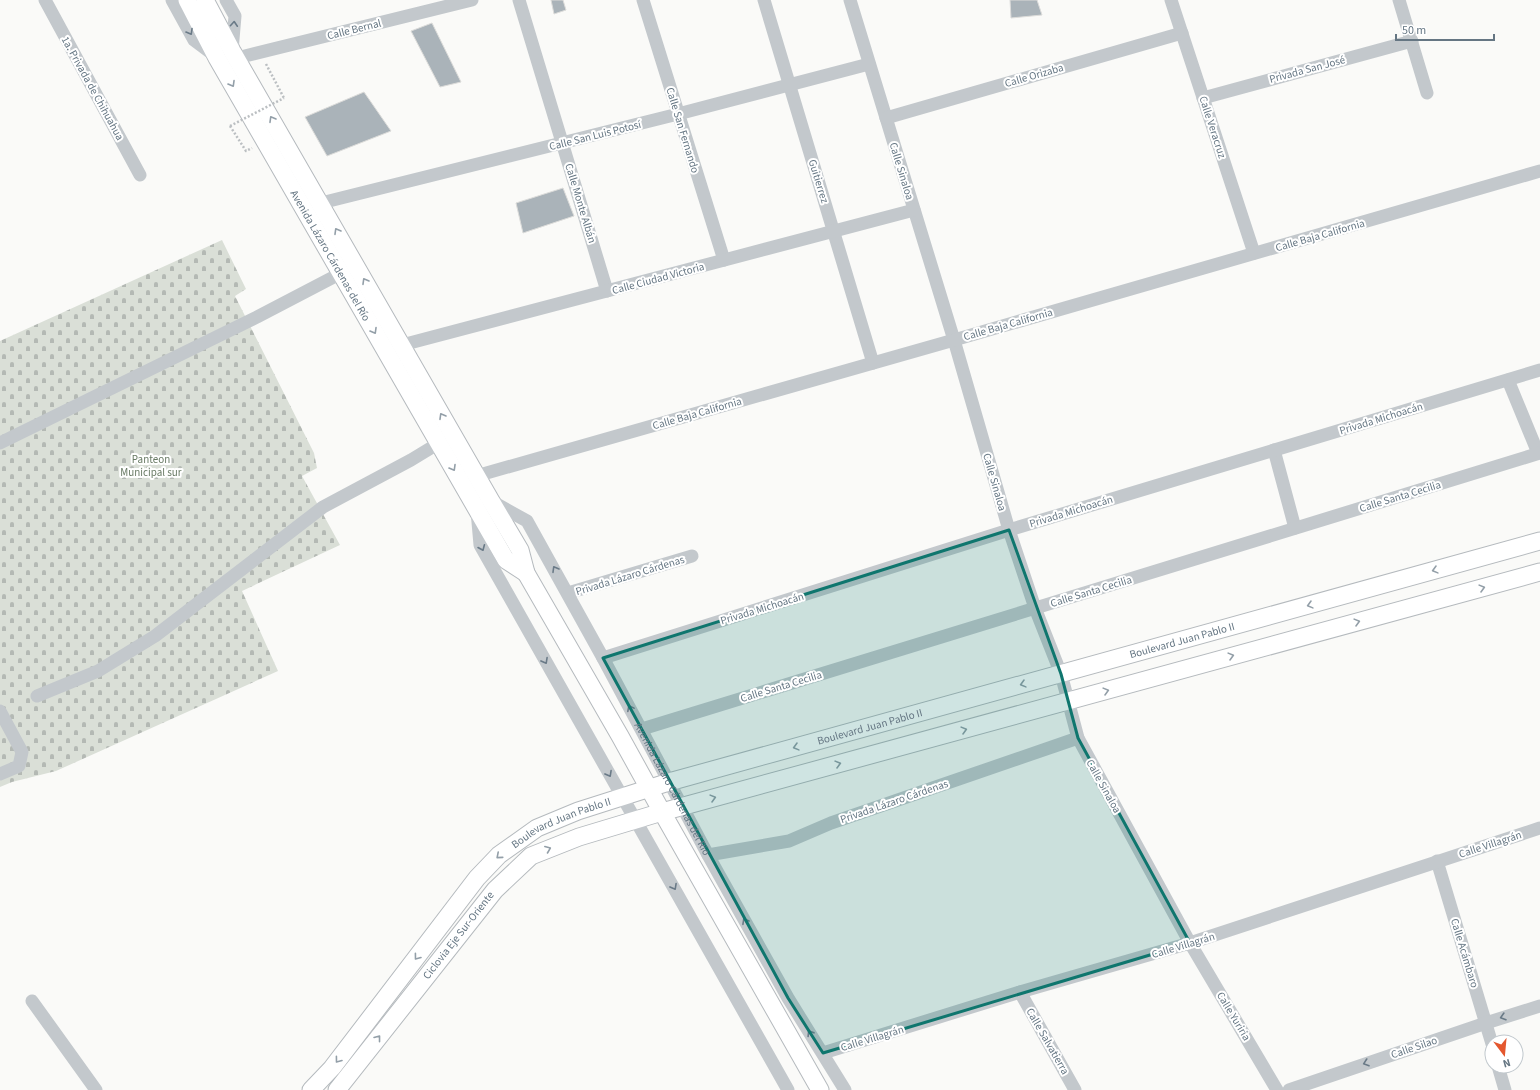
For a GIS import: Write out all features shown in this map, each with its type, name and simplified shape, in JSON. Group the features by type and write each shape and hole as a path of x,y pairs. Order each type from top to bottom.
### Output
{"main road":[{"name":"Avenida Lázaro Cárdenas del Río","path":"187,0 229,56 321,203 476,476 484,505 506,560 526,573 820,1090"},
{"name":"Avenida Lázaro Cárdenas del Río","path":"205,0 229,56 341,273 439,443 484,505"},
{"name":"Boulevard Juan Pablo II","path":"311,1090 332,1068 477,878 500,855 537,828 578,811 621,796 669,782 1540,541"},
{"name":"Boulevard Juan Pablo II","path":"336,1090 495,890 531,856 579,836 662,812 1540,572"}],"street":[{"name":"1a. Privada de Chihuahua","path":"45,0 140,175"},
{"path":"172,0 194,40 229,56 235,16 226,0"},
{"name":"Calle Bernal","path":"229,56 260,53 472,0"},
{"name":"Calle Monte Albán","path":"519,0 607,291"},
{"name":"Calle San Fernando","path":"643,0 724,260"},
{"name":"Guitierrez","path":"764,0 873,363"},
{"name":"Calle Sinaloa","path":"850,0 954,340 1009,530 1035,608 1061,674 1078,738 1190,943"},
{"name":"Calle Veracruz","path":"1171,0 1254,254"},
{"path":"1399,0 1427,93"},
{"name":"Calle Orizaba","path":"886,118 1182,33"},
{"name":"Privada San José","path":"1203,98 1412,41"},
{"name":"Calle San Luis Potosí","path":"321,203 678,114 869,64"},
{"name":"Calle Baja California","path":"476,476 1540,171"},
{"name":"Calle Ciudad Victoria","path":"402,345 914,210"},
{"path":"0,444 250,320 356,265"},
{"name":"Privada Michoacán","path":"603,658 1009,530 1540,370"},
{"path":"1508,380 1539,453"},
{"path":"36,696 98,671 149,640 323,507 411,460 439,443"},
{"path":"1274,450 1295,528"},
{"name":"Calle Santa Cecilia","path":"642,729 1539,453"},
{"name":"Avenida Lázaro Cárdenas del Río","path":"788,1090 480,545 484,505 527,521 642,729 708,855 788,998 845,1090"},
{"name":"Privada Lázaro Cárdenas","path":"568,593 692,556"},
{"path":"0,711 22,752 19,766 0,774"},
{"name":"Privada Lázaro Cárdenas","path":"708,855 789,841 831,823 1078,738"},
{"name":"Calle Villagrán","path":"822,1053 1020,992 1190,943 1540,828"},
{"name":"Calle Acámbaro","path":"1437,861 1489,1034"},
{"name":"Calle Yuriria","path":"1190,943 1277,1090"},
{"name":"Calle Salvatierra","path":"1020,992 1075,1090"},
{"path":"32,1001 96,1090"},
{"name":"Calle Silao","path":"1289,1090 1486,1022 1540,1006"},
{"path":"1500,1074 1505,1090"}],"path":[{"path":"246,151 230,126 284,98 260,53"}],"highlighted area":[{"path":"1009,530 1061,674 1078,738 1190,943 823,1053 788,998 603,658"}],"green space":[{"name":"Panteon Municipal sur","path":"222,240 246,289 235,296 314,453 317,468 302,476 340,545 242,591 278,671 56,771 12,782 0,787 0,341"}],"building":[{"path":"551,0 563,0 566,10 554,14"},
{"path":"1010,0 1037,0 1042,15 1011,18"},
{"path":"432,23 461,82 440,87 411,31"},
{"path":"364,92 391,131 327,156 305,117"},
{"path":"563,188 574,216 523,233 516,203"}]}
